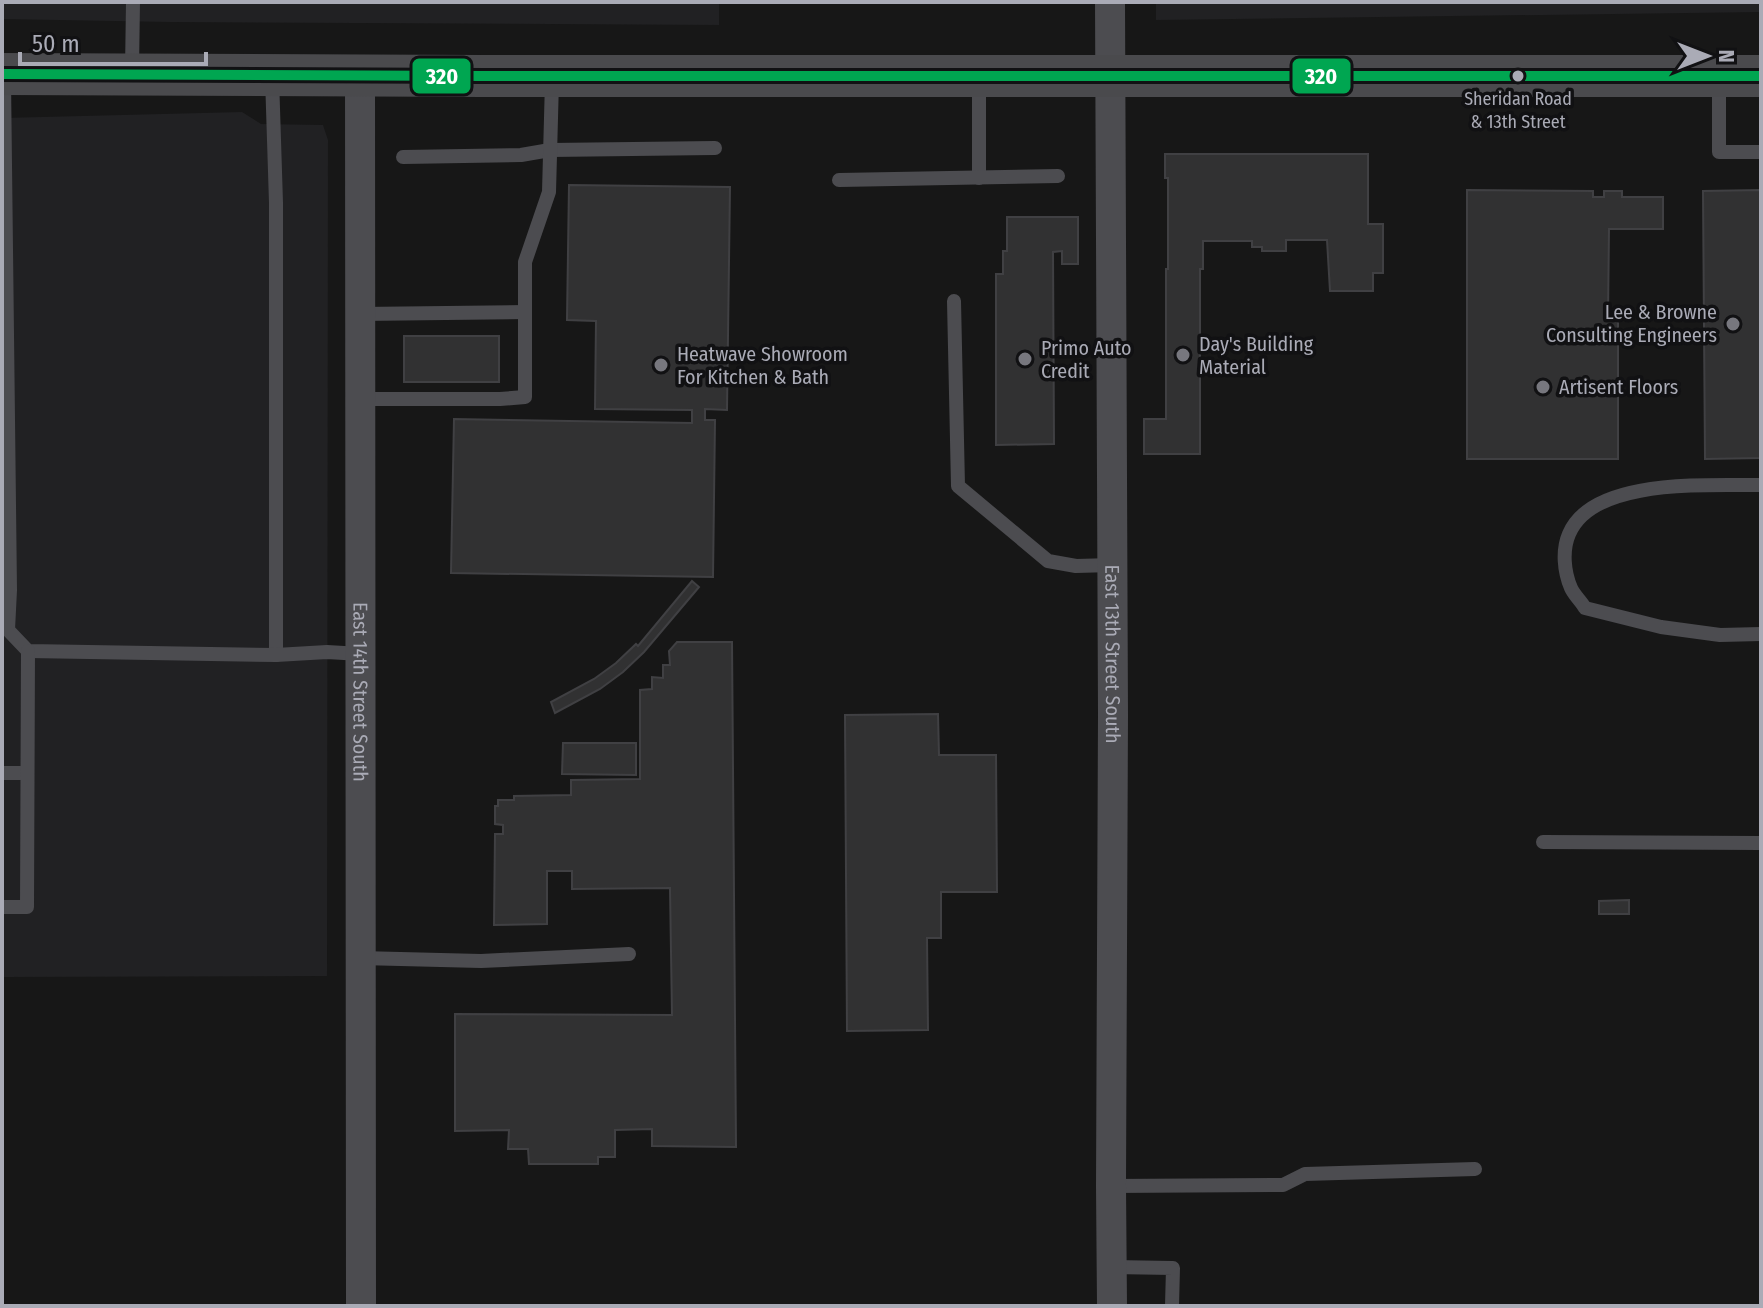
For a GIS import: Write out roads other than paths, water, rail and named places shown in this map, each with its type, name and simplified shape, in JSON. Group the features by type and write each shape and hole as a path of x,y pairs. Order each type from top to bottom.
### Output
{"main road":[{"path":"3,74 1761,76"}],"street":[{"name":"East 13th Street South","path":"1110,2 1112,1306"},
{"name":"East 14th Street South","path":"360,76 361,1306"}],"lane":[{"path":"132,75 133,2"},
{"path":"2,907 27,907 28,651 8,630 10,576 3,74"},
{"path":"272,76 276,203 276,655"},
{"path":"361,399 525,397 525,262 549,192 552,76"},
{"path":"979,76 979,178"},
{"path":"1719,76 1719,152 1761,152"},
{"path":"403,157 521,155 550,150 715,148"},
{"path":"839,180 1058,176"},
{"path":"954,301 958,486 1048,561 1076,566 1112,565"},
{"path":"360,314 525,312"},
{"path":"1761,485 1658,488 1617,495 1589,508 1574,523 1564,545 1571,588 1585,608 1661,627 1720,635 1761,634"},
{"path":"28,651 361,654"},
{"path":"2,773 27,773"},
{"path":"1543,842 1761,843"},
{"path":"360,958 481,961 629,954"},
{"path":"1111,1186 1283,1185 1305,1174 1475,1169"},
{"path":"1112,1267 1173,1268 1172,1306"}],"place":[{"name":"Sheridan Road & 13th Street","path":"1518,76"},
{"name":"Lee & Browne Consulting Engineers","path":"1733,324"},
{"name":"Day's Building Material","path":"1183,355"},
{"name":"Primo Auto Credit","path":"1025,359"},
{"name":"Heatwave Showroom For Kitchen & Bath","path":"661,365"},
{"name":"Artisent Floors","path":"1543,387"}]}
